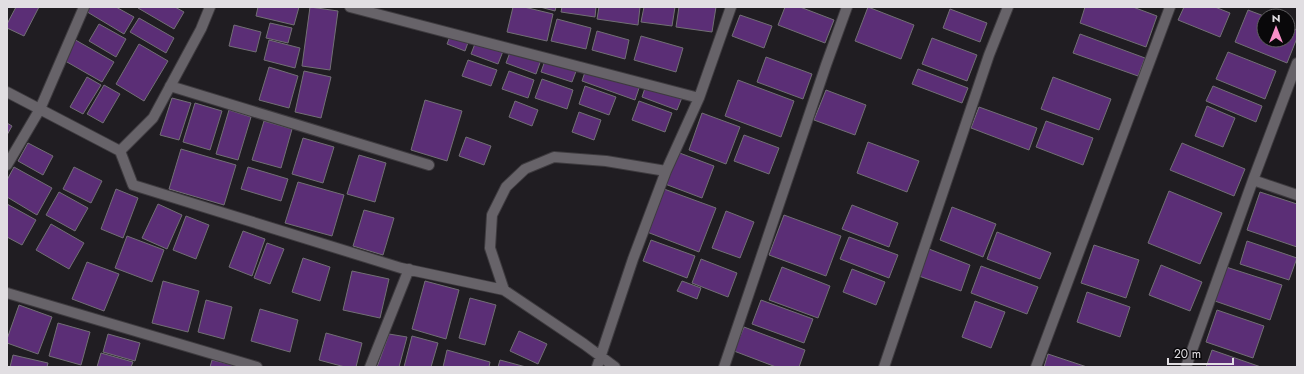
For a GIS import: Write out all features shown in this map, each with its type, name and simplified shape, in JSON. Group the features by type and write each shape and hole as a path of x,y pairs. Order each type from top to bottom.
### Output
{"street":[{"path":"7,165 40,109 84,7"},
{"path":"120,151 153,118 201,29 210,7"},
{"path":"350,7 376,10 699,98"},
{"path":"597,367 633,259 666,172 699,98 731,7"},
{"path":"724,367 847,7"},
{"path":"884,367 989,55 1008,7"},
{"path":"1036,367 1170,7"},
{"path":"1186,367 1253,180 1297,63"},
{"path":"170,86 429,165"},
{"path":"7,92 120,151 132,185 409,270 504,290 615,367"},
{"path":"504,290 490,248 492,215 506,187 525,169 554,158 606,161 666,172"},
{"path":"1253,180 1297,194"},
{"path":"370,367 409,270"},
{"path":"7,293 257,367"}],"building":[{"path":"16,7 39,7 24,36 7,28 7,24"},
{"path":"86,7 116,7 134,17 124,34 84,10"},
{"path":"138,7 175,7 184,12 174,29"},
{"path":"258,7 299,7 294,25 256,16"},
{"path":"310,7 338,11 330,70 302,66"},
{"path":"513,7 524,7 553,14 547,41 507,32"},
{"path":"540,7 556,7 555,11"},
{"path":"562,7 596,7 595,17 561,12"},
{"path":"599,7 640,7 638,25 597,19"},
{"path":"644,7 675,7 672,26 641,22"},
{"path":"679,7 716,7 712,32 676,27"},
{"path":"785,7 800,7 834,20 825,43 778,25"},
{"path":"868,7 914,25 901,59 855,41"},
{"path":"1085,7 1133,7 1157,16 1146,47 1080,23"},
{"path":"1184,7 1215,7 1230,13 1220,37 1178,20"},
{"path":"950,9 987,23 980,42 943,28"},
{"path":"1248,10 1256,13 1256,48 1293,48 1287,63 1235,42"},
{"path":"740,15 772,26 764,48 732,36"},
{"path":"139,18 174,38 166,53 130,32"},
{"path":"557,19 591,28 586,49 551,41"},
{"path":"270,23 292,28 288,43 266,38"},
{"path":"99,24 126,39 116,57 89,41"},
{"path":"234,25 261,32 256,52 229,46"},
{"path":"452,31 470,37 465,51 447,44"},
{"path":"597,31 629,40 625,59 592,50"},
{"path":"1080,34 1145,58 1138,76 1073,53"},
{"path":"478,36 505,46 498,64 471,54"},
{"path":"641,36 683,48 676,72 634,60"},
{"path":"72,38 114,62 102,82 60,58"},
{"path":"932,38 977,55 967,81 922,64"},
{"path":"269,40 300,48 295,68 264,60"},
{"path":"139,44 168,61 144,101 116,84"},
{"path":"512,47 542,57 536,74 506,63"},
{"path":"1228,52 1276,71 1265,99 1216,79"},
{"path":"547,55 578,66 572,82 541,72"},
{"path":"766,57 812,74 803,99 757,82"},
{"path":"468,60 497,70 491,86 462,76"},
{"path":"587,66 640,85 635,100 582,81"},
{"path":"269,67 298,76 289,108 259,100"},
{"path":"918,69 968,88 962,103 912,84"},
{"path":"304,71 331,77 321,118 295,112"},
{"path":"509,71 534,80 528,98 502,89"},
{"path":"87,77 101,85 83,114 70,107"},
{"path":"1053,77 1111,99 1099,130 1041,109"},
{"path":"542,79 573,90 567,109 535,98"},
{"path":"738,80 794,101 781,137 725,116"},
{"path":"647,82 683,95 677,110 642,97"},
{"path":"104,85 120,94 103,123 87,114"},
{"path":"585,86 616,97 609,115 579,104"},
{"path":"1213,86 1262,106 1256,122 1206,101"},
{"path":"826,90 866,105 855,135 814,120"},
{"path":"172,98 191,103 179,140 160,135"},
{"path":"425,100 462,111 447,161 411,150"},
{"path":"515,101 538,110 532,126 509,117"},
{"path":"639,101 672,113 665,132 632,120"},
{"path":"195,103 222,111 210,150 183,142"},
{"path":"1207,106 1235,118 1223,147 1195,136"},
{"path":"979,107 1037,128 1029,150 971,128"},
{"path":"229,110 251,117 238,160 216,154"},
{"path":"579,112 601,120 594,140 572,132"},
{"path":"702,113 740,127 726,164 689,150"},
{"path":"264,121 292,129 281,168 252,160"},
{"path":"1046,121 1093,138 1083,165 1036,147"},
{"path":"7,123 12,126 7,135"},
{"path":"744,135 779,148 769,174 734,161"},
{"path":"466,137 491,146 484,165 459,156"},
{"path":"303,138 334,147 323,183 292,174"},
{"path":"868,142 919,161 907,192 857,173"},
{"path":"28,143 53,156 43,175 18,161"},
{"path":"1182,143 1245,169 1234,196 1170,170"},
{"path":"181,149 236,165 224,205 169,189"},
{"path":"677,152 714,166 702,198 665,184"},
{"path":"359,155 386,163 375,202 347,194"},
{"path":"14,167 52,188 37,215 7,197 7,180"},
{"path":"74,167 102,181 91,203 63,189"},
{"path":"248,167 288,179 281,201 241,189"},
{"path":"298,182 344,195 332,236 285,223"},
{"path":"116,189 138,198 123,238 101,229"},
{"path":"664,189 716,208 699,252 647,232"},
{"path":"1169,191 1222,213 1200,264 1148,243"},
{"path":"59,192 88,208 75,231 46,215"},
{"path":"1260,192 1297,204 1297,247 1247,230"},
{"path":"7,204 36,220 22,245 7,237"},
{"path":"158,204 182,215 167,249 142,238"},
{"path":"852,205 898,223 889,247 842,229"},
{"path":"952,207 996,224 983,257 940,240"},
{"path":"364,210 394,218 383,255 353,246"},
{"path":"726,211 754,222 740,258 712,248"},
{"path":"784,215 841,236 826,276 769,255"},
{"path":"186,216 209,225 196,259 173,250"},
{"path":"51,224 84,243 69,269 36,250"},
{"path":"243,231 265,239 252,276 229,267"},
{"path":"997,232 1051,253 1040,279 987,259"},
{"path":"127,236 164,250 152,282 115,268"},
{"path":"849,237 898,255 889,278 840,259"},
{"path":"651,240 695,256 687,278 643,261"},
{"path":"1247,241 1297,258 1289,280 1240,264"},
{"path":"267,243 284,249 270,284 254,278"},
{"path":"1094,245 1139,260 1126,298 1081,283"},
{"path":"929,249 970,265 961,291 919,276"},
{"path":"303,258 330,267 320,301 292,292"},
{"path":"701,259 737,273 728,297 692,283"},
{"path":"87,262 119,274 104,311 72,299"},
{"path":"1161,265 1202,282 1190,311 1149,295"},
{"path":"981,266 1038,287 1027,314 971,293"},
{"path":"1223,266 1282,285 1270,320 1212,300"},
{"path":"782,267 830,286 818,318 769,300"},
{"path":"852,269 885,282 876,305 843,292"},
{"path":"352,271 389,279 380,318 343,310"},
{"path":"163,281 199,291 188,332 152,323"},
{"path":"425,281 459,290 446,339 412,329"},
{"path":"682,281 701,288 697,299 677,291"},
{"path":"1087,292 1130,307 1120,337 1077,322"},
{"path":"470,298 496,305 485,345 459,338"},
{"path":"206,300 232,307 224,339 198,332"},
{"path":"761,300 813,319 804,343 752,324"},
{"path":"975,301 1005,312 991,348 962,337"},
{"path":"19,305 52,317 38,354 7,343 7,339"},
{"path":"260,309 298,320 290,352 251,341"},
{"path":"1217,310 1264,326 1253,358 1206,342"},
{"path":"58,323 90,332 81,365 49,356"},
{"path":"744,327 805,350 799,367 776,367 734,351"},
{"path":"519,331 547,344 538,364 510,351"},
{"path":"326,333 362,343 356,367 345,367 319,360"},
{"path":"108,334 140,343 135,361 103,352"},
{"path":"389,334 407,337 399,367 377,367"},
{"path":"412,336 438,343 431,367 404,367"},
{"path":"447,350 490,362 489,367 443,367"},
{"path":"1212,350 1261,367 1206,367"},
{"path":"101,353 133,362 131,367 97,367"},
{"path":"1048,354 1087,367 1044,367"},
{"path":"13,355 48,363 47,367 10,367"},
{"path":"212,360 241,367 210,367"},
{"path":"500,360 526,367 498,367"}]}
